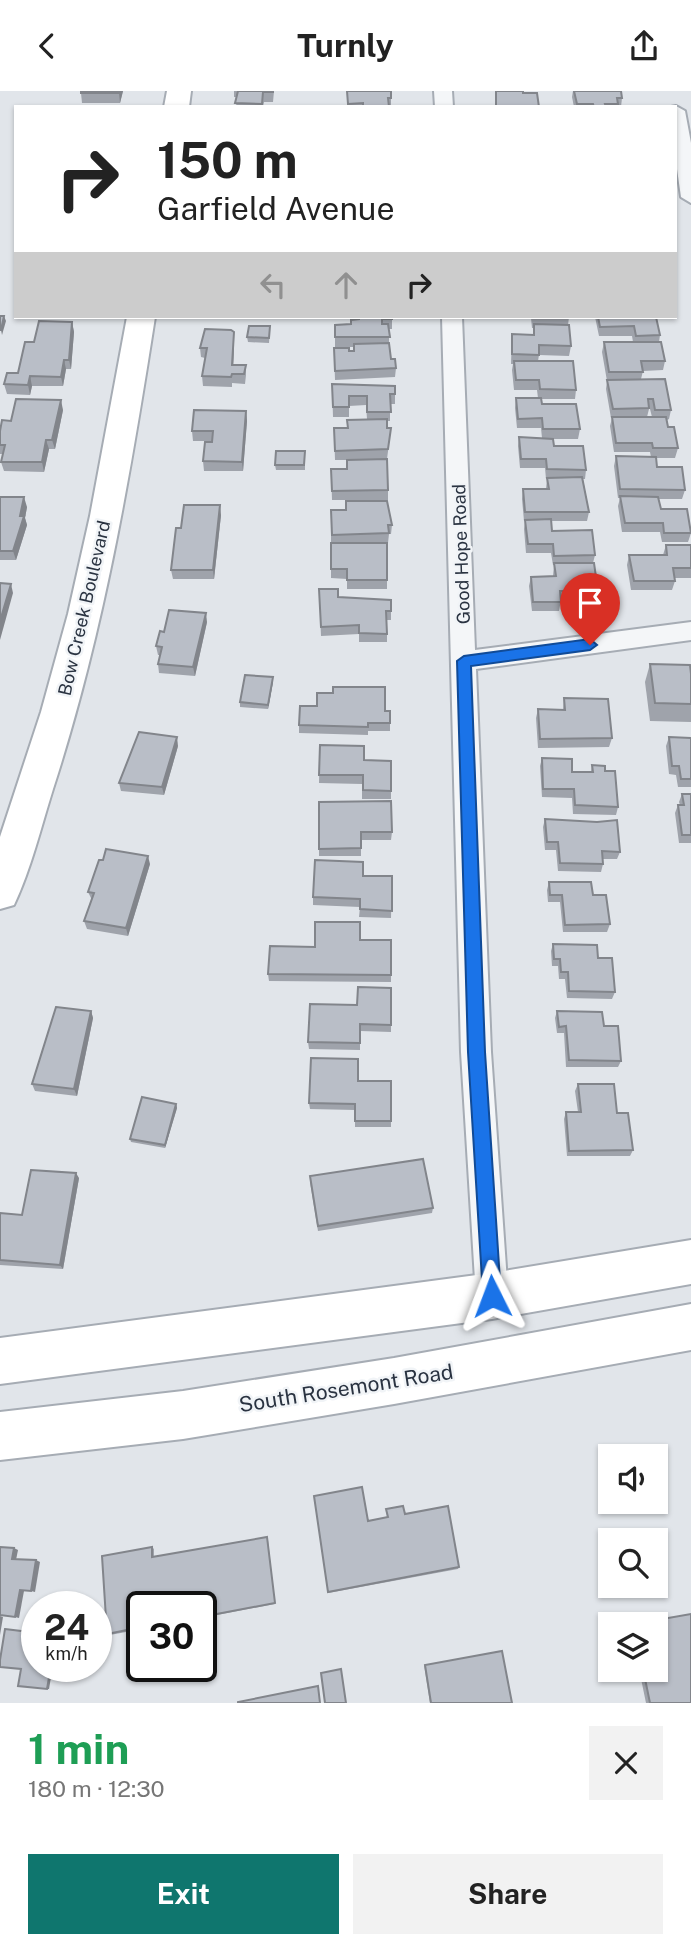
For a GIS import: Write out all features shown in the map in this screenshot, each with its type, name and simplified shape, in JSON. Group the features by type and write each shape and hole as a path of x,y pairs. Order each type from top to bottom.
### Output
{"main road":[{"name":"Bow Creek Boulevard","path":"0,894 59,711 80,628 104,522 141,319"},
{"path":"0,1361 492,1296 691,1262"},
{"name":"South Rosemont Road","path":"0,1436 183,1415 394,1381 691,1327"}],"street":[{"path":"677,118 691,197"},
{"name":"Good Hope Road","path":"452,319 476,1052 492,1296"},
{"path":"464,661 691,631"}],"building":[{"path":"119,91 119,93 81,93"},
{"path":"238,91 273,92 263,92 262,104 235,103"},
{"path":"347,91 391,91 389,105 348,104"},
{"path":"496,91 537,93 539,105 496,105"},
{"path":"574,91 621,91 622,98 617,98 618,104 577,104"},
{"path":"0,316 4,316 1,330 0,330"},
{"path":"382,319 382,324 388,324 390,337 335,337 335,325 351,324 351,320"},
{"path":"598,319 656,319 660,335 636,336 634,326 600,327"},
{"path":"39,321 72,322 69,360 64,360 61,377 30,376 28,385 4,384 7,373 18,373 25,342 34,342"},
{"path":"534,324 569,325 571,346 539,345 539,355 512,354 512,334 534,335"},
{"path":"249,326 270,326 269,338 247,337"},
{"path":"205,329 234,332 232,365 246,365 244,374 232,374 231,377 202,376 207,348 200,348"},
{"path":"604,342 661,342 665,361 641,361 643,372 609,372"},
{"path":"389,343 391,359 395,359 396,368 335,371 334,348 349,348 349,351 354,351 354,344"},
{"path":"514,361 573,361 576,390 540,389 539,380 516,380"},
{"path":"665,379 671,410 655,410 653,399 648,399 649,408 613,409 607,380"},
{"path":"332,384 395,386 395,394 390,394 391,412 367,412 367,396 349,396 349,407 333,407"},
{"path":"516,398 541,398 542,404 576,404 580,429 543,429 542,418 518,419"},
{"path":"16,399 61,400 52,440 46,440 42,462 1,462 5,445 0,445 2,420 11,421"},
{"path":"194,410 246,411 242,462 203,461 205,442 212,442 213,431 192,431"},
{"path":"612,417 666,417 668,427 674,427 678,448 653,448 652,443 616,443"},
{"path":"387,419 387,428 391,428 388,449 335,451 334,428 348,428 347,420"},
{"path":"519,437 553,439 554,446 583,446 586,470 547,469 546,459 521,459"},
{"path":"276,451 305,451 304,465 275,465"},
{"path":"616,456 656,457 657,467 682,467 685,490 620,489"},
{"path":"387,459 388,490 332,491 331,469 347,469 347,460"},
{"path":"582,477 589,512 525,512 523,489 549,489 547,478"},
{"path":"620,496 658,497 661,509 687,509 691,533 664,533 663,523 625,523"},
{"path":"0,497 24,497 20,516 24,516 13,551 0,551"},
{"path":"346,501 387,501 392,525 388,525 389,533 332,535 331,510 346,510"},
{"path":"184,505 220,505 213,570 171,570 176,528 181,528"},
{"path":"551,519 552,531 592,530 595,555 554,556 553,544 528,544 525,520"},
{"path":"331,543 387,543 387,580 347,580 347,569 331,569"},
{"path":"666,545 691,545 691,568 673,568 675,581 634,581 629,555 667,555"},
{"path":"554,563 594,563 598,591 560,591 561,602 533,602 531,577 556,576"},
{"path":"0,583 11,584 0,621"},
{"path":"319,589 338,589 338,597 391,600 391,611 386,611 387,634 359,633 359,625 321,627"},
{"path":"169,610 206,613 193,667 158,664 162,647 156,646 160,631 164,632"},
{"path":"650,664 690,665 691,704 655,703"},
{"path":"245,675 273,677 268,705 240,702"},
{"path":"333,687 385,687 385,711 390,711 390,723 368,723 368,727 299,725 300,706 317,706 317,693 333,693"},
{"path":"564,698 608,699 612,738 540,739 538,709 565,710"},
{"path":"139,732 177,737 162,787 119,783"},
{"path":"669,737 691,738 691,779 681,779 679,766 672,766"},
{"path":"320,745 364,746 364,760 391,761 391,791 363,790 363,775 319,775"},
{"path":"542,758 572,759 572,772 593,772 592,765 605,766 605,771 615,771 618,807 575,805 574,789 543,789"},
{"path":"682,794 691,794 691,835 682,835 678,805 684,805"},
{"path":"391,801 392,832 361,832 361,848 319,849 319,802"},
{"path":"545,819 597,822 617,820 620,852 602,851 603,864 560,863 558,842 547,842"},
{"path":"106,849 148,856 126,928 84,921 94,893 88,892 99,860 103,860"},
{"path":"315,860 363,862 363,876 392,876 392,911 360,909 360,899 313,897"},
{"path":"549,882 591,882 593,895 606,895 610,924 565,925 562,895 550,895"},
{"path":"315,922 360,922 360,940 391,940 391,975 268,974 270,946 315,947"},
{"path":"553,944 597,945 598,958 612,958 615,992 569,991 568,972 561,972 560,959 554,959"},
{"path":"358,987 391,988 391,1025 360,1024 360,1043 308,1042 310,1004 357,1005"},
{"path":"56,1007 91,1011 74,1089 32,1084"},
{"path":"557,1011 602,1012 604,1026 618,1026 621,1061 569,1060 566,1026 559,1027"},
{"path":"311,1058 358,1059 358,1081 391,1081 391,1121 355,1121 355,1104 309,1103"},
{"path":"578,1084 614,1084 617,1113 628,1113 633,1150 569,1151 566,1112 581,1112"},
{"path":"142,1097 176,1104 165,1145 130,1139"},
{"path":"423,1159 433,1208 318,1226 310,1176"},
{"path":"31,1170 76,1173 60,1265 0,1260 0,1213 22,1215"},
{"path":"362,1487 368,1521 388,1517 386,1509 403,1506 405,1514 448,1506 459,1567 328,1592 314,1496"},
{"path":"267,1537 275,1603 217,1614 217,1591 126,1591 126,1630 112,1633 112,1591 104,1591 102,1556 152,1547 152,1557"},
{"path":"0,1547 14,1548 12,1559 36,1560 31,1591 20,1590 15,1617 0,1615"},
{"path":"691,1614 691,1703 650,1703 646,1682 668,1682 668,1618"},
{"path":"5,1629 21,1631 21,1669 0,1667"},
{"path":"502,1651 512,1703 431,1703 425,1665"},
{"path":"21,1669 21,1682 48,1682 47,1689 18,1686"},
{"path":"341,1669 346,1703 325,1703 321,1673"},
{"path":"318,1686 320,1703 238,1703 238,1702"}],"route":[{"path":"492,1296 476,1052 464,661 590,645"}]}
